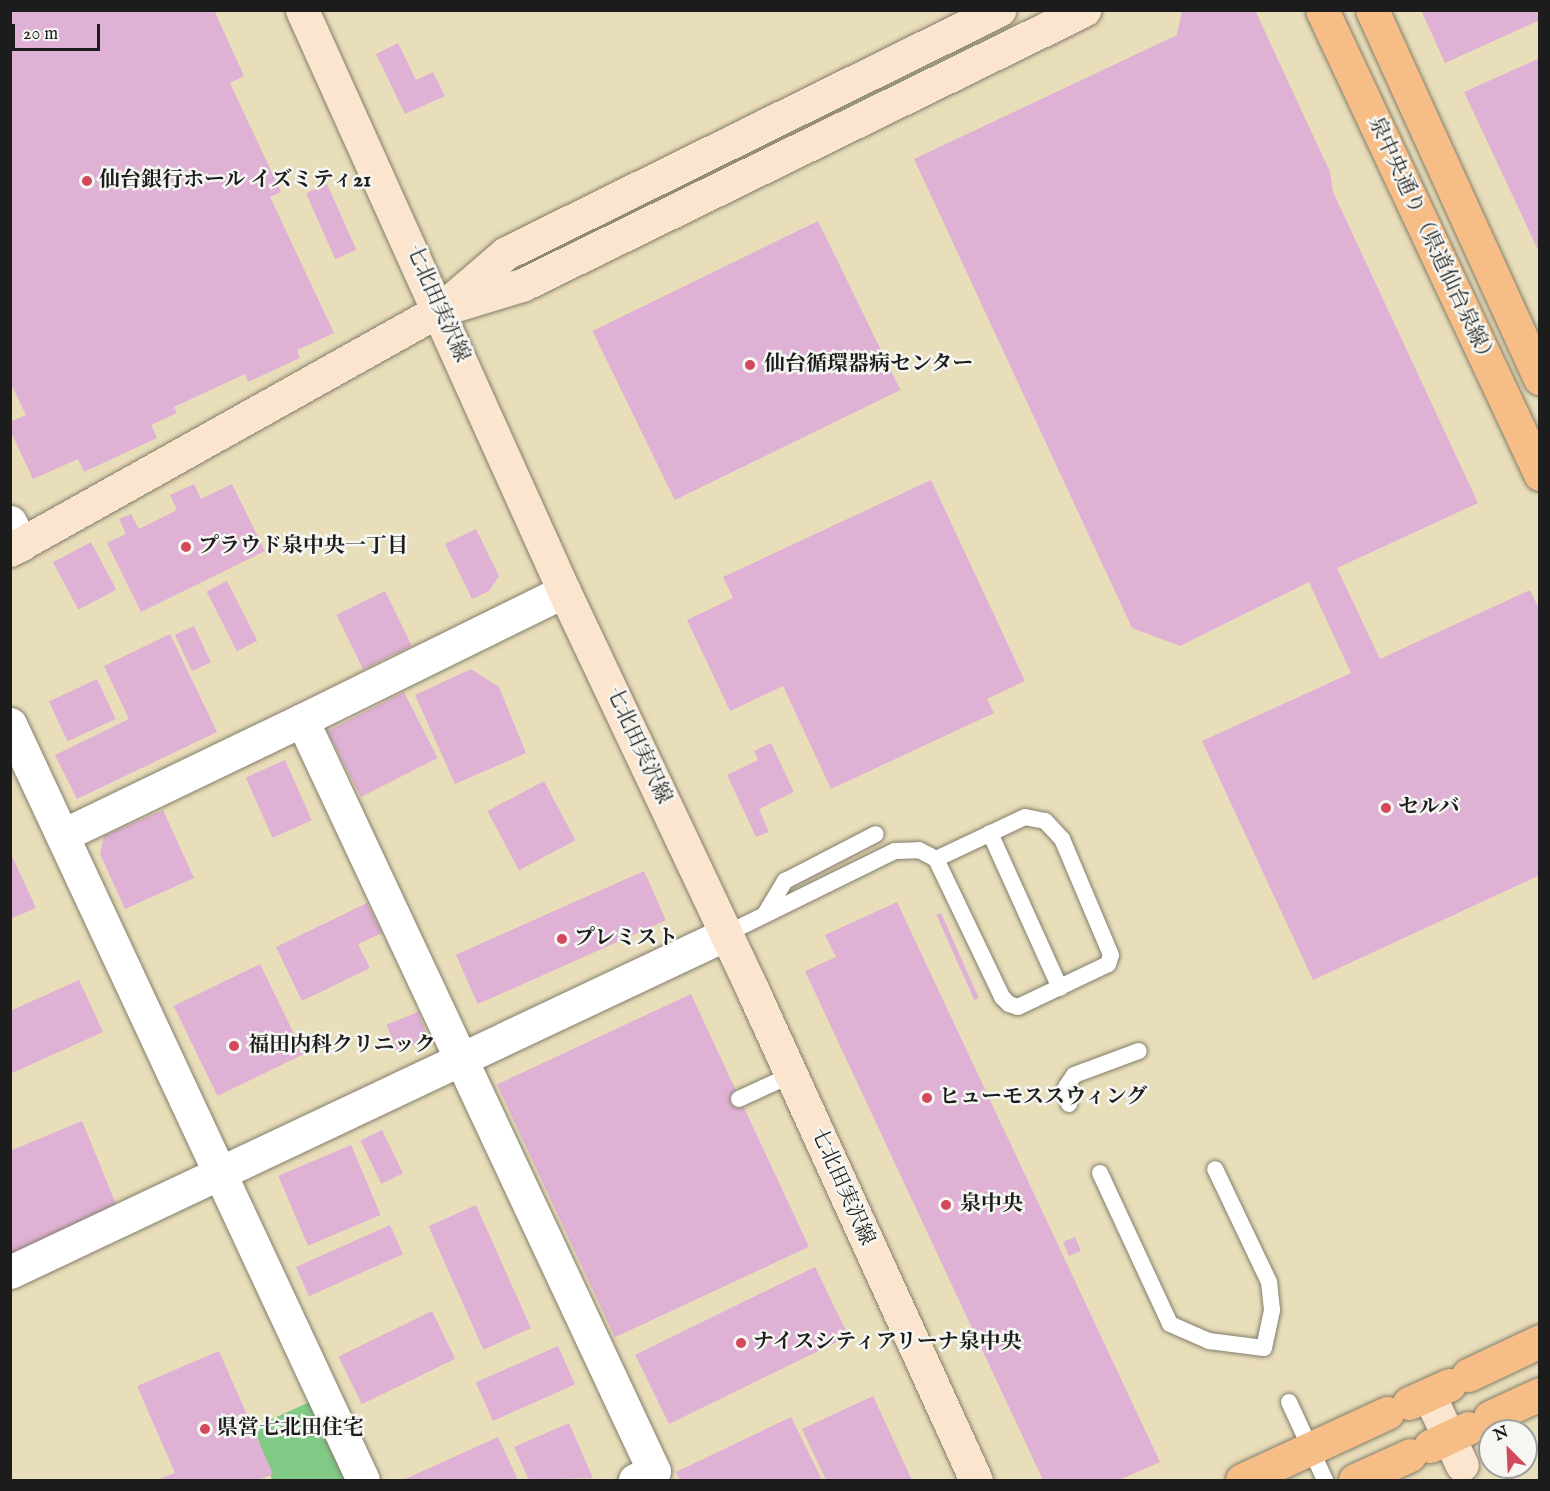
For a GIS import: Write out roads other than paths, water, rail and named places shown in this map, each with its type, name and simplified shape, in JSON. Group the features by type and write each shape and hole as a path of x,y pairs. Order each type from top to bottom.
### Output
{"main road":[{"name":"泉中央通り（県道仙台泉線）","path":"1322,10 1539,474"},
{"name":"泉中央通り（県道仙台泉線）","path":"1372,10 1539,378"},
{"path":"1242,1480 1539,1341"},
{"path":"1354,1480 1451,1441 1539,1394"}],"street":[{"name":"七北田実沢線","path":"302,10 440,310 564,591 726,934 975,1480"},
{"path":"440,310 506,253 999,10"},
{"path":"14,538 440,310 522,285 1084,10"},
{"path":"63,835 564,591"},
{"path":"302,720 654,1471 635,1480"},
{"path":"10,724 222,1172 363,1480"},
{"path":"10,1272 726,934"},
{"path":"1429,1394 1451,1441"}],"lane":[{"path":"726,934 895,851 919,850 936,858 1002,997 1018,1007 1100,970 1111,955 1062,839 1056,829 1036,816 1025,817 936,858"},
{"path":"990,833 1060,988"},
{"path":"764,915 785,881 876,834"},
{"path":"1069,1104 1065,1087 1074,1075 1139,1051"},
{"path":"739,1099 791,1075"},
{"path":"1100,1173 1170,1324 1209,1341 1265,1350 1272,1310 1269,1282 1215,1169"},
{"path":"1289,1402 1325,1480"}],"place":[{"name":"仙台銀行ホール イズミティ21","path":"87,181"},
{"name":"仙台循環器病センター","path":"750,365"},
{"name":"プラウド泉中央一丁目","path":"186,547"},
{"name":"セルバ","path":"1386,808"},
{"name":"プレミスト","path":"562,939"},
{"name":"福田内科クリニック","path":"234,1046"},
{"name":"ヒューモススウィング","path":"927,1098"},
{"name":"泉中央","path":"946,1205"},
{"name":"ナイスシティアリーナ泉中央","path":"741,1343"},
{"name":"県営七北田住宅","path":"205,1429"}]}
